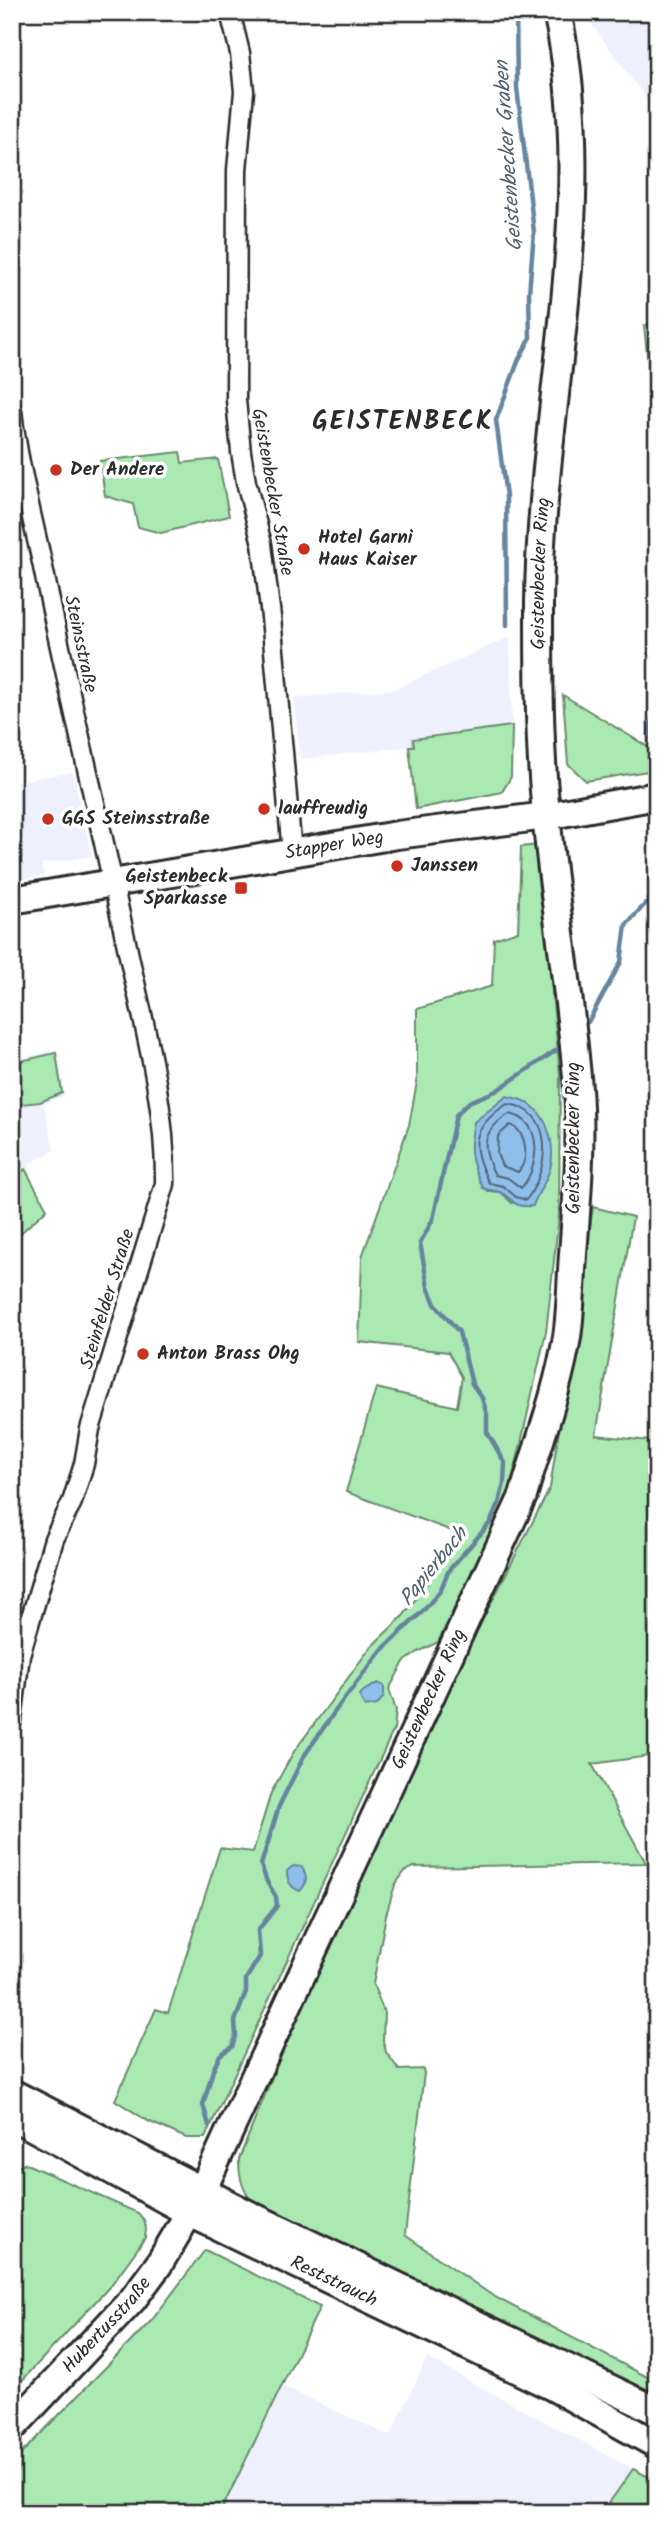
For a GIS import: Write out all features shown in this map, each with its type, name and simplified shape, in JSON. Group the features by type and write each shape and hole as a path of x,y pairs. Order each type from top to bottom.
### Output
{"main road":[{"name":"Geistenbecker Ring","path":"196,2202 523,1496 550,1407 567,1336 577,1198 578,1093 546,816 540,714 540,553 572,191 569,81 557,12"},
{"name":"Stapper Weg","path":"12,900 397,835 546,816 657,796"},
{"name":"Reststrauch","path":"12,2093 196,2202 653,2436"},
{"name":"Reststrauch","path":"12,2116 657,2411"},
{"name":"Hubertusstraße","path":"12,2428 133,2299 159,2264 196,2202"}],"street":[{"name":"Geistenbecker Straße","path":"230,12 240,53 244,91 237,170 236,400 242,462 262,544 292,853"},
{"name":"Steinsstraße","path":"12,411 79,738 115,884"},
{"name":"Steinfelder Straße","path":"12,1720 20,1655 32,1610 54,1539 72,1502 84,1464 90,1429 165,1184 166,1154 160,1104 115,884"}],"shaded area":[{"path":"583,12 657,12 657,114"},
{"path":"510,637 512,726 414,739 414,746 300,759 294,698 394,689"},
{"name":"GGS Steinsstraße","path":"73,772 92,856 41,864 44,876 12,881 12,782"},
{"path":"57,1049 65,1095 44,1104 54,1150 29,1164 32,1186 12,1227 12,1061"},
{"path":"427,2358 633,2469 602,2513 220,2513 282,2386 390,2436"}],"green space":[{"path":"657,321 657,376 649,372 644,326"},
{"path":"180,452 182,463 218,459 229,516 161,533 138,527 133,504 105,496 100,461"},
{"path":"563,695 651,749 657,762 654,770 586,781 568,764"},
{"path":"512,726 511,777 502,792 416,809 409,746 414,746 413,739"},
{"path":"538,845 560,1075 559,1215 546,1332 518,1456 508,1493 438,1642 404,1662 389,1689 396,1710 394,1729 205,2138 186,2138 148,2121 115,2100 156,2009 168,2013 220,1848 253,1852 271,1793 293,1753 370,1648 403,1616 463,1535 346,1492 376,1388 457,1407 462,1377 448,1352 359,1342 362,1257 409,1125 417,1082 417,1009 492,986 494,939 518,931 521,847","holes":["550,1136 550,1160 545,1180 537,1195 512,1203 501,1192 488,1191"]},
{"path":"56,1053 62,1093 40,1102 12,1105 12,1063"},
{"path":"25,1169 47,1209 12,1241 12,1181"},
{"path":"593,1207 633,1217 596,1435 657,1442 657,1755 592,1764 646,1863 414,1867 405,1871 395,1885 386,1915 373,1984 384,2012 383,2041 386,2052 399,2070 423,2069 424,2073 405,2235 493,2296 657,2382 655,2397 250,2199 243,2185 239,2165 239,2159 297,2016 464,1656 550,1488"},
{"path":"24,2163 138,2213 144,2220 146,2229 145,2238 111,2285 17,2386 12,2383 12,2171"},
{"path":"205,2250 320,2307 220,2513 12,2513 12,2463 152,2320"},
{"path":"633,2469 657,2481 657,2513 602,2513"}],"water":[{"path":"507,1096 526,1102 536,1109 550,1136 550,1167 533,1206 517,1204 500,1192 483,1188 473,1163 471,1141 474,1122"},
{"path":"378,1683 384,1686 384,1696 377,1705 365,1707 359,1695"},
{"path":"293,1866 302,1867 305,1874 306,1880 300,1891 292,1886 288,1878 287,1871"}],"waterway":[{"name":"Geistenbecker Graben","path":"507,625 506,496 496,420 519,359 530,339 529,293 534,232 517,88 516,12"},
{"name":"Papierbach","path":"652,754 650,728 657,699"},
{"name":"Papierbach","path":"588,1022 621,962 626,925 657,891"},
{"name":"Papierbach","path":"209,2125 203,2105 213,2070 220,2055 232,2047 236,2036 235,2021 246,1992 246,1979 260,1956 258,1930 277,1906 276,1897 261,1865 279,1806 304,1756 338,1707 381,1651 440,1591 449,1570 490,1523 499,1503 505,1463 487,1432 487,1415 482,1398 472,1384 459,1332 435,1304 428,1287 420,1243 433,1219 456,1115 469,1102 496,1091 561,1047"}],"place":[{"name":"Der Andere","path":"56,470"},
{"name":"Hotel Garni Haus Kaiser","path":"304,549"},
{"name":"lauffreudig","path":"264,809"},
{"name":"GGS Steinsstraße","path":"48,819"},
{"name":"Janssen","path":"397,866"},
{"name":"Geistenbeck Sparkasse","path":"241,888"},
{"name":"Anton Brass Ohg","path":"143,1354"}],"district":[{"name":"GEISTENBECK","path":"403,422"}]}
